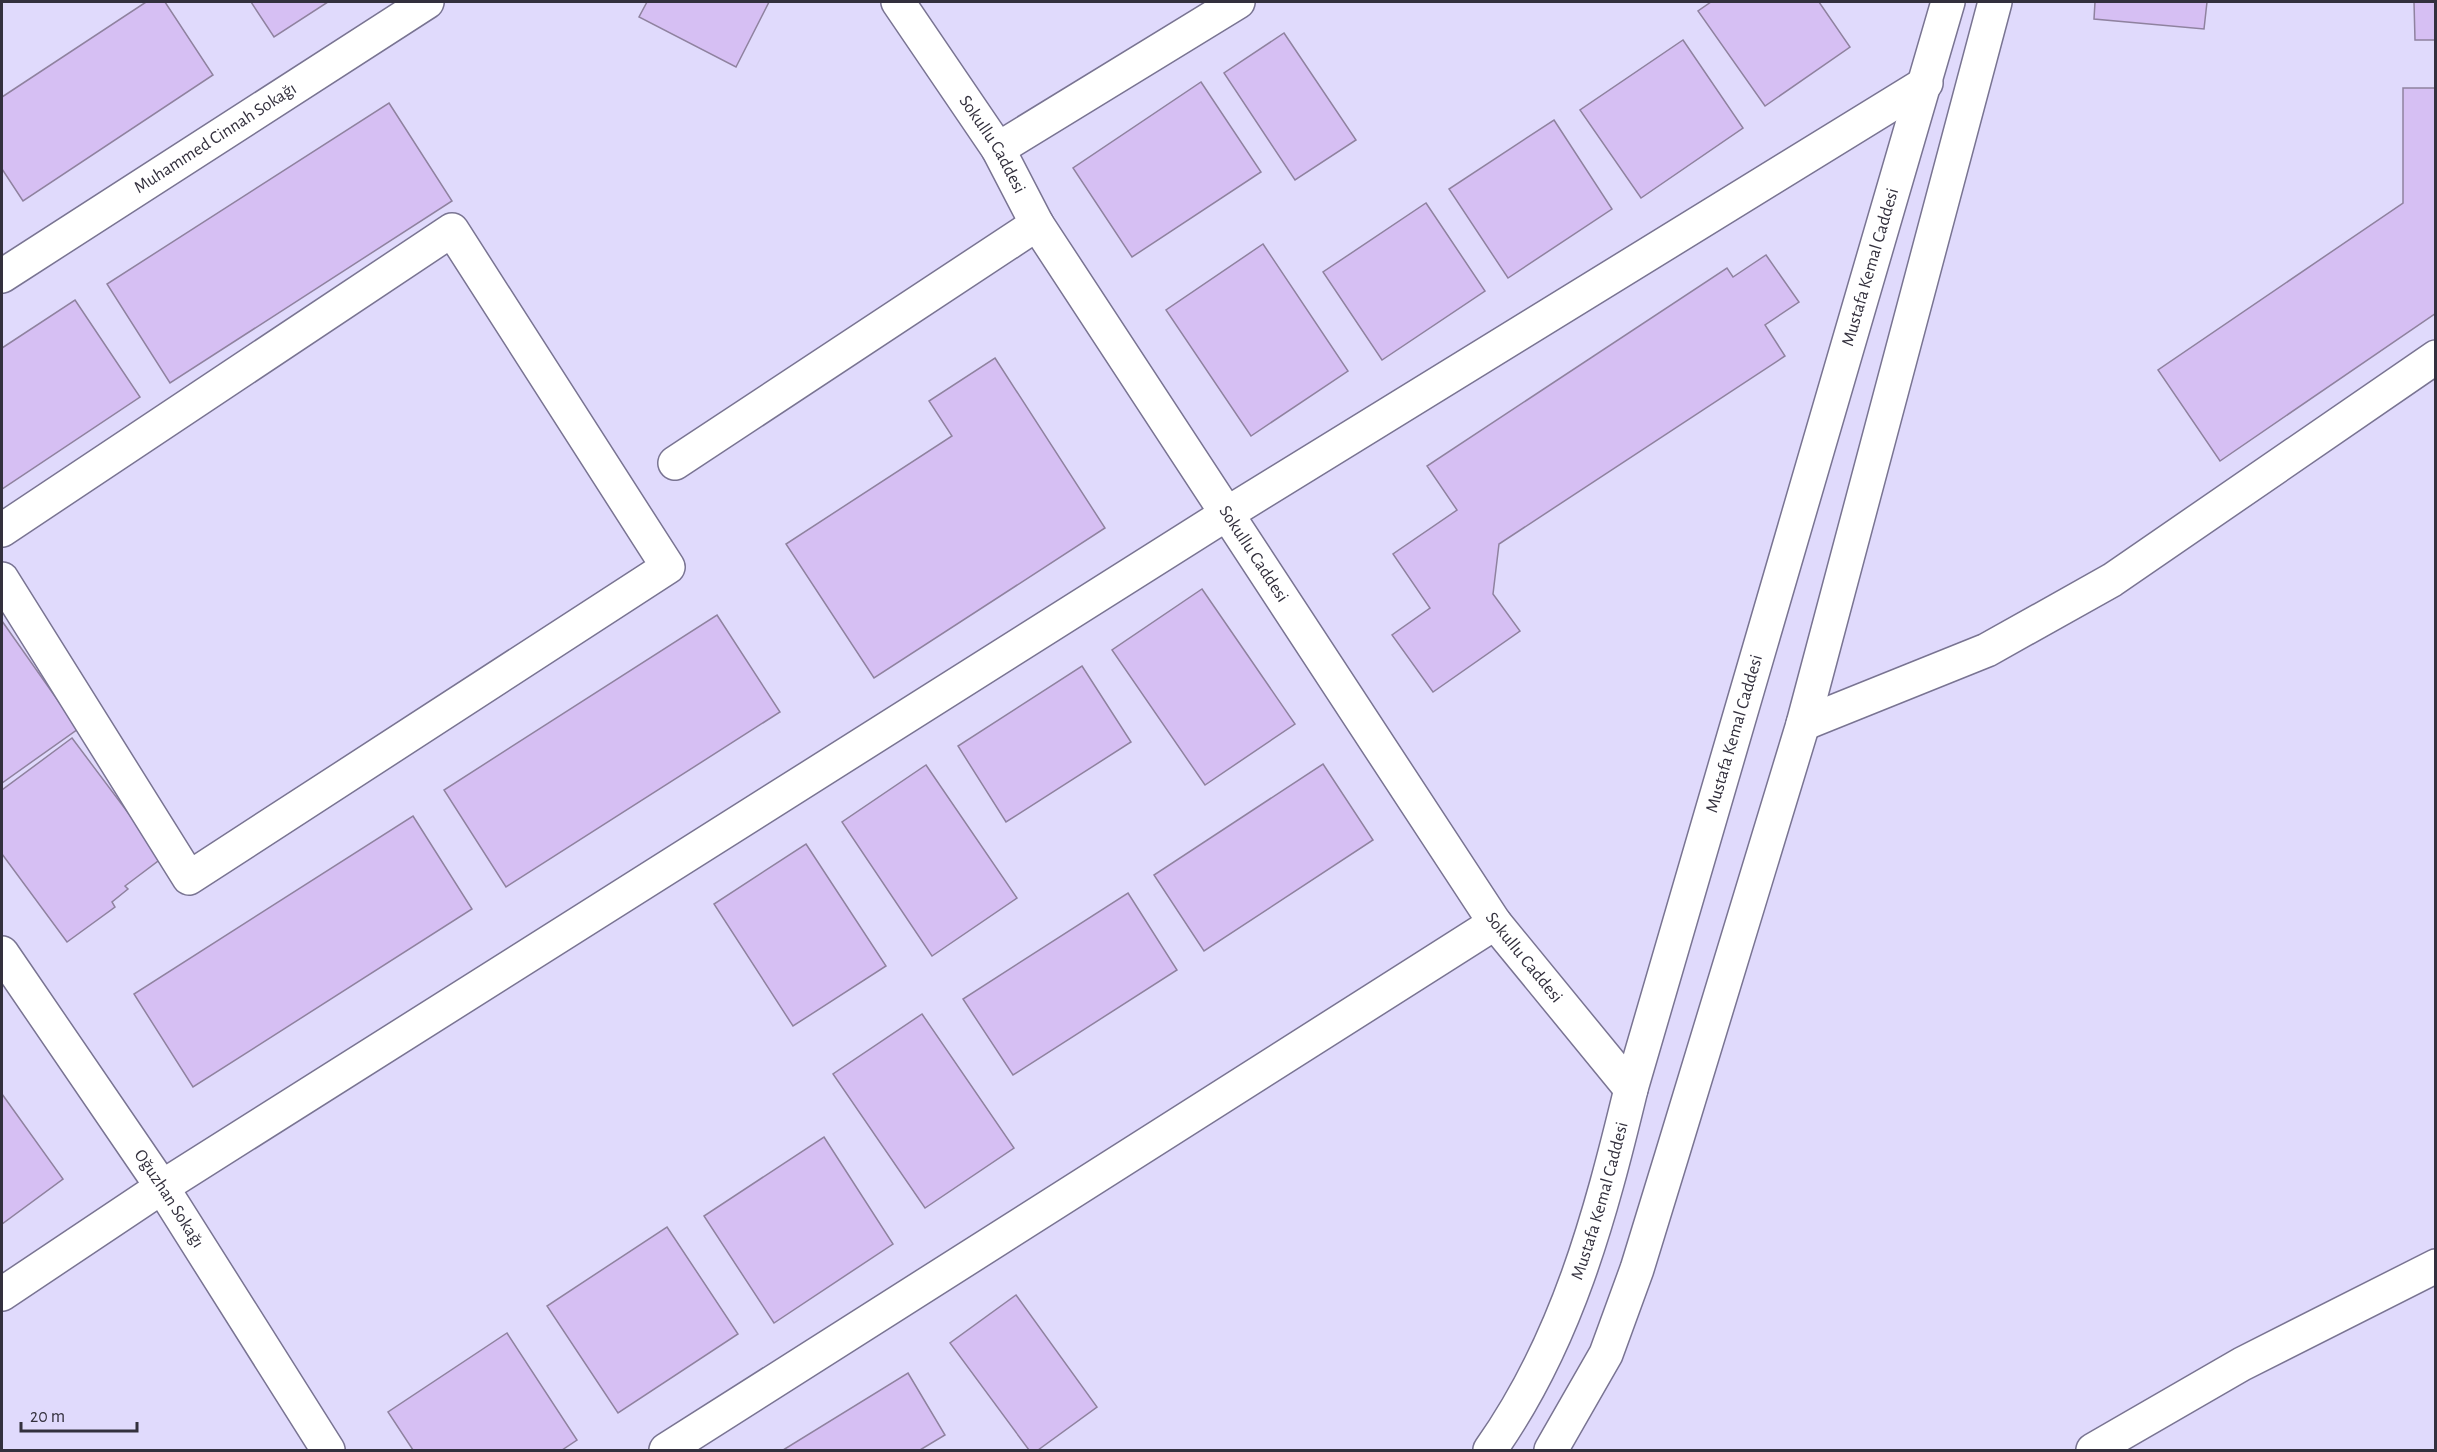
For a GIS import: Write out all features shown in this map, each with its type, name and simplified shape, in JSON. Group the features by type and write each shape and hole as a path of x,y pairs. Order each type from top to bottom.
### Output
{"street":[{"name":"Muhammed Cinnah Sokağı","path":"2,276 427,2"},
{"name":"Sokullu Caddesi","path":"898,2 999,149 1037,224 1495,923 1631,1089"},
{"path":"999,149 1238,2"},
{"name":"Mustafa Kemal Caddesi","path":"1490,1450 1507,1426 1564,1318 1605,1198 1631,1089 1948,2"},
{"path":"1551,1450 1606,1354 1637,1269 1803,724 1995,2"},
{"path":"2,1294 162,1187 1228,513 1926,83"},
{"path":"675,463 1037,224"},
{"path":"2,530 452,230 668,567 189,878 2,579"},
{"path":"1803,724 1987,650 2112,580 2436,357"},
{"path":"666,1450 1495,923"},
{"name":"Oğuzhan Sokağı","path":"2,953 162,1187 328,1450"},
{"path":"2093,1450 2242,1364 2436,1266"}],"building":[{"path":"146,2 165,2 213,75 23,201 2,169 2,97"},
{"path":"251,2 328,2 274,37"},
{"path":"647,2 769,2 736,67 639,17"},
{"path":"1711,2 1819,2 1850,47 1765,106 1698,11"},
{"path":"2095,2 2207,2 2204,29 2094,19"},
{"path":"2414,2 2436,2 2436,40 2415,40"},
{"path":"1284,33 1356,140 1295,180 1224,73"},
{"path":"1683,40 1743,128 1641,198 1580,110"},
{"path":"1201,82 1261,172 1132,257 1073,168"},
{"path":"2403,88 2436,88 2436,313 2220,461 2158,370 2403,203"},
{"path":"389,103 452,201 170,383 107,284"},
{"path":"1554,120 1612,209 1508,278 1449,189"},
{"path":"1426,203 1485,291 1382,360 1323,272"},
{"path":"1263,244 1348,371 1251,436 1166,310"},
{"path":"1766,255 1799,302 1765,325 1785,356 1499,544 1493,594 1520,631 1433,692 1392,635 1430,608 1393,554 1457,510 1427,466 1727,268 1733,277"},
{"path":"75,300 140,397 2,489 2,348"},
{"path":"995,358 1105,528 874,678 786,544 952,436 929,401"},
{"path":"1202,589 1295,724 1205,785 1112,650"},
{"path":"717,615 780,712 506,887 444,790"},
{"path":"2,621 78,729 2,783"},
{"path":"1082,666 1131,742 1006,822 958,746"},
{"path":"72,738 162,858 125,886 128,889 112,902 115,907 67,942 2,854 2,790"},
{"path":"1323,764 1373,840 1204,951 1154,875"},
{"path":"926,765 1017,898 932,956 842,822"},
{"path":"413,816 472,909 193,1087 134,994"},
{"path":"806,844 886,966 793,1026 714,904"},
{"path":"1128,893 1177,970 1013,1075 963,999"},
{"path":"922,1014 1014,1148 925,1208 833,1074"},
{"path":"2,1094 63,1179 2,1224"},
{"path":"824,1137 893,1244 774,1323 704,1216"},
{"path":"667,1227 738,1334 618,1413 547,1306"},
{"path":"1016,1295 1097,1407 1038,1450 1029,1450 950,1343"},
{"path":"507,1333 577,1440 562,1450 413,1450 388,1412"},
{"path":"908,1373 945,1435 920,1450 783,1450"}]}
